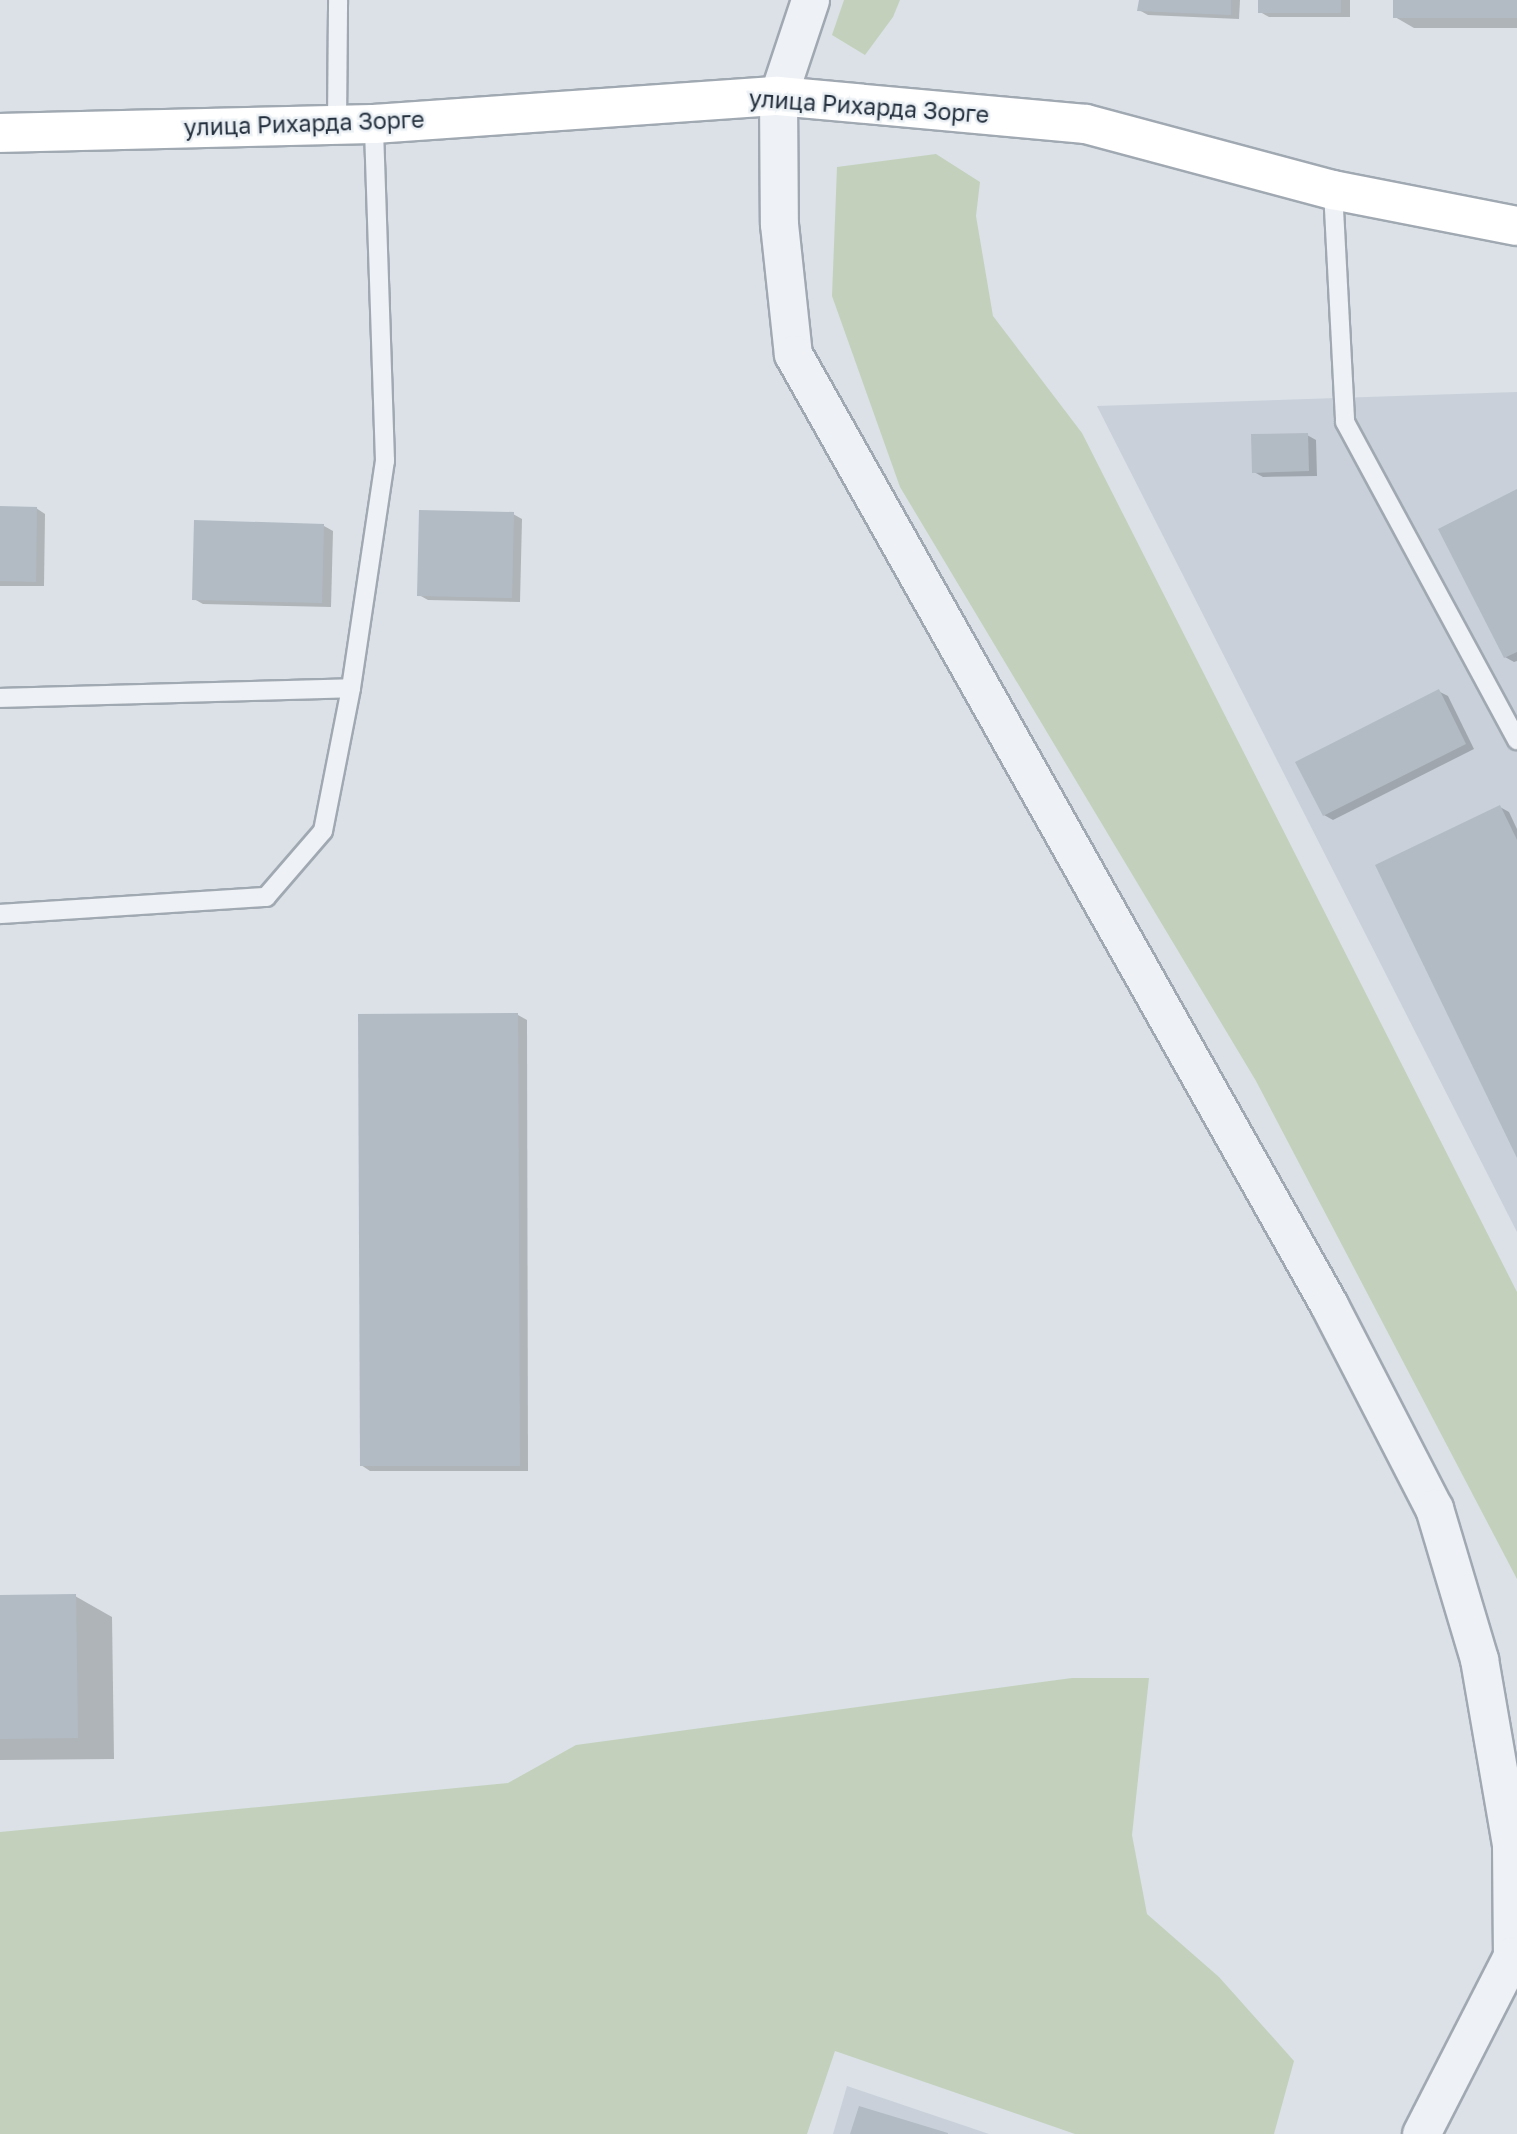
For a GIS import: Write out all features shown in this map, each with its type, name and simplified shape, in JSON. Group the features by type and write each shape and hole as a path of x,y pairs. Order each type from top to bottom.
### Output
{"main road":[{"name":"улица Рихарда Зорге","path":"0,133 355,123 778,96 1086,124 1333,191 1517,226"}],"street":[{"path":"810,0 778,96 779,224 793,354 1329,1305 1434,1508 1483,1686 1511,1845 1515,1957 1421,2134"}],"lane":[{"path":"0,914 266,897 323,831 351,688 385,461 355,123 338,0"},
{"path":"1333,191 1345,422 1517,740"},
{"path":"0,698 351,688"}],"shaded area":[{"path":"1517,392 1517,1232 1097,406"},
{"path":"847,2086 989,2134 833,2134"}],"green space":[{"path":"844,0 900,0 893,17 865,55 832,35"},
{"path":"936,154 980,182 976,216 993,316 1082,433 1517,1292 1517,1579 1256,1081 900,487 832,296 837,167"},
{"path":"1072,1678 1149,1678 1132,1835 1147,1914 1219,1977 1294,2061 1274,2134 1075,2134 835,2051 807,2134 0,2134 0,1832 508,1783 576,1745"}],"building":[{"path":"1139,0 1231,0 1231,15 1137,11"},
{"path":"1258,0 1341,0 1341,13 1258,13"},
{"path":"1393,0 1517,0 1517,18 1393,18"},
{"path":"1308,433 1309,471 1252,473 1251,434"},
{"path":"1517,489 1517,652 1504,658 1438,529"},
{"path":"0,506 37,507 36,582 0,581"},
{"path":"419,510 514,512 512,598 417,596"},
{"path":"194,520 324,524 322,603 192,600"},
{"path":"1439,689 1466,744 1323,816 1295,762"},
{"path":"1500,805 1517,840 1517,1158 1375,865"},
{"path":"518,1013 520,1466 360,1466 358,1014"},
{"path":"76,1594 78,1738 0,1739 0,1595"},
{"path":"859,2106 948,2133 948,2134 850,2134"}]}
